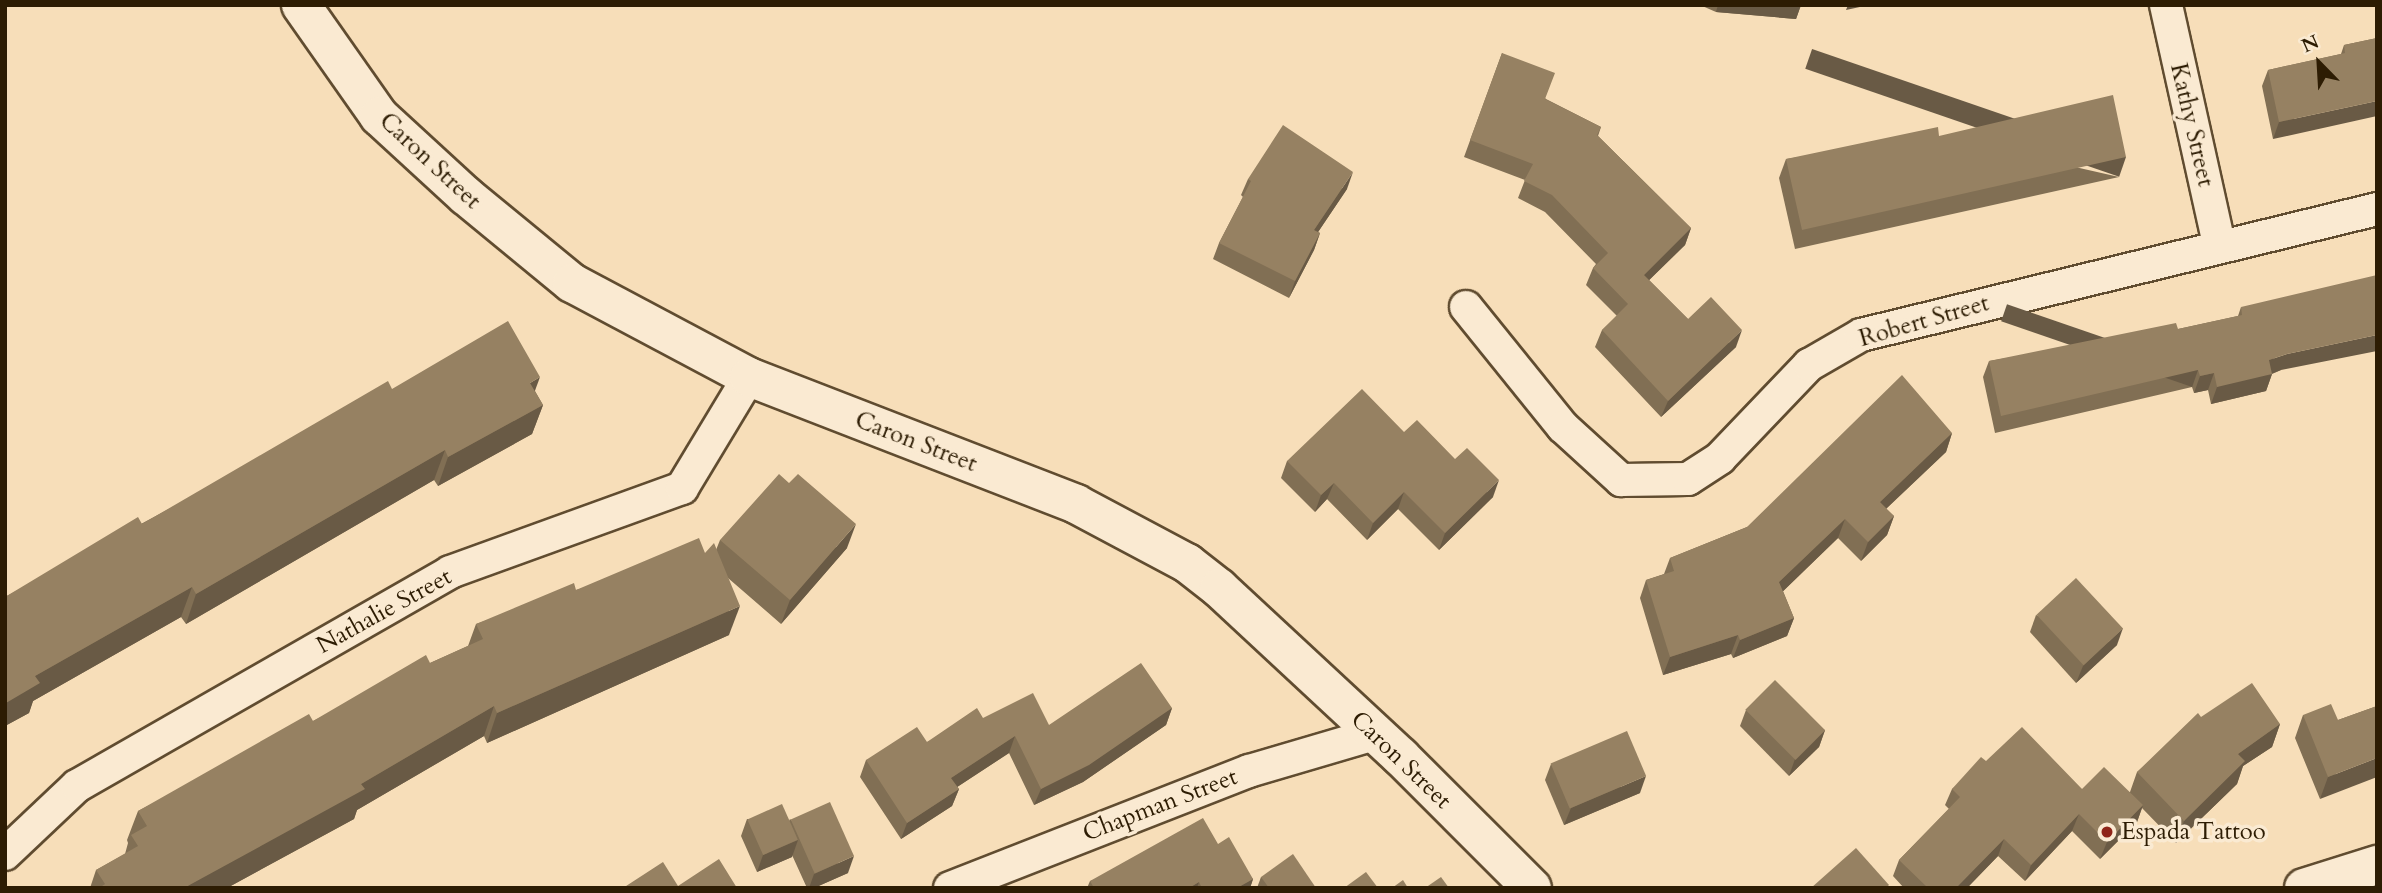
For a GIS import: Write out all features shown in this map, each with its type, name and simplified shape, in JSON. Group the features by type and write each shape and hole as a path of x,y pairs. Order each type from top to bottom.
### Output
{"street":[{"name":"Caron Street","path":"301,5 379,116 466,196 572,283 749,377 1076,504 1169,553 1219,588 1375,734 1532,888"},
{"name":"Kathy Street","path":"2165,5 2219,244"},
{"name":"Robert Street","path":"1466,307 1563,428 1621,480 1688,479 1720,458 1809,365 1861,335 2219,244 2377,209"},
{"name":"Nathalie Street","path":"5,854 77,786 450,572 682,488 749,377"},
{"name":"Chapman Street","path":"950,888 1249,771 1375,734"},
{"path":"2304,888 2377,865"}],"building":[{"path":"2377,38 2377,101 2279,122 2268,70 2345,53 2344,45"},
{"path":"1502,53 1555,73 1545,99 1601,127 1597,135 1691,228 1644,275 1688,319 1711,297 1742,330 1668,401 1602,330 1628,304 1593,268 1608,253 1552,195 1524,181 1533,164 1470,140"},
{"path":"2113,95 2126,157 1802,230 1786,159 1938,127 1939,136"},
{"path":"1283,125 1353,172 1314,230 1320,233 1295,281 1219,243 1251,181 1248,179"},
{"path":"2377,275 2377,335 2287,354 2269,360 2272,374 2217,387 2214,373 2200,376 2198,370 2001,416 1989,361 2176,323 2178,329 2242,315 2241,307"},
{"path":"508,321 540,377 530,383 543,405 448,457 445,450 196,594 192,587 35,676 40,683 6,703 5,597 138,517 142,524 388,381 392,389"},
{"path":"1902,375 1952,433 1880,502 1894,516 1868,542 1845,519 1779,582 1794,618 1740,640 1738,635 1670,657 1646,580 1674,571 1670,558 1747,527"},
{"path":"1362,389 1404,432 1417,420 1455,459 1467,448 1499,480 1445,533 1404,492 1373,523 1334,483 1321,495 1287,461"},
{"path":"779,474 789,483 798,474 856,524 790,600 720,540"},
{"path":"699,538 705,553 714,543 740,606 497,713 494,706 361,784 365,789 184,888 99,888 105,884 96,870 138,846 131,835 147,826 138,811 309,714 313,721 426,655 430,663 483,639 476,624 574,583 576,590"},
{"path":"2076,578 2123,628 2084,665 2037,615"},
{"path":"1141,663 1172,708 1089,765 1041,789 1015,736 951,778 959,789 907,823 866,760 917,727 927,742 977,708 983,718 1033,693 1049,725"},
{"path":"1775,680 1825,730 1796,760 1745,710"},
{"path":"2252,683 2280,724 2238,754 2245,761 2184,821 2137,772 2198,713 2201,717"},
{"path":"2331,704 2338,720 2377,706 2377,758 2328,777 2303,715"},
{"path":"2022,727 2082,789 2104,767 2143,805 2107,842 2079,814 2031,865 2004,839 1956,888 1928,888 1899,860 1960,797 1952,789 1981,757 1986,761"},
{"path":"1627,731 1646,776 1570,809 1551,763"},
{"path":"830,802 854,856 815,873 791,819"},
{"path":"782,804 798,840 763,855 747,819"},
{"path":"1203,818 1218,844 1229,837 1253,879 1237,888 1202,888 1199,882 1189,888 1094,888 1090,881"},
{"path":"1856,848 1889,885 1886,888 1811,888"},
{"path":"1293,854 1316,888 1269,888 1261,877"},
{"path":"719,859 737,888 623,888 663,862 678,886"},
{"path":"1366,872 1378,888 1344,888"},
{"path":"1441,877 1449,888 1425,888"},
{"path":"1403,880 1408,888 1392,888"}],"place":[{"name":"Espada Tattoo","path":"2107,832"}]}
